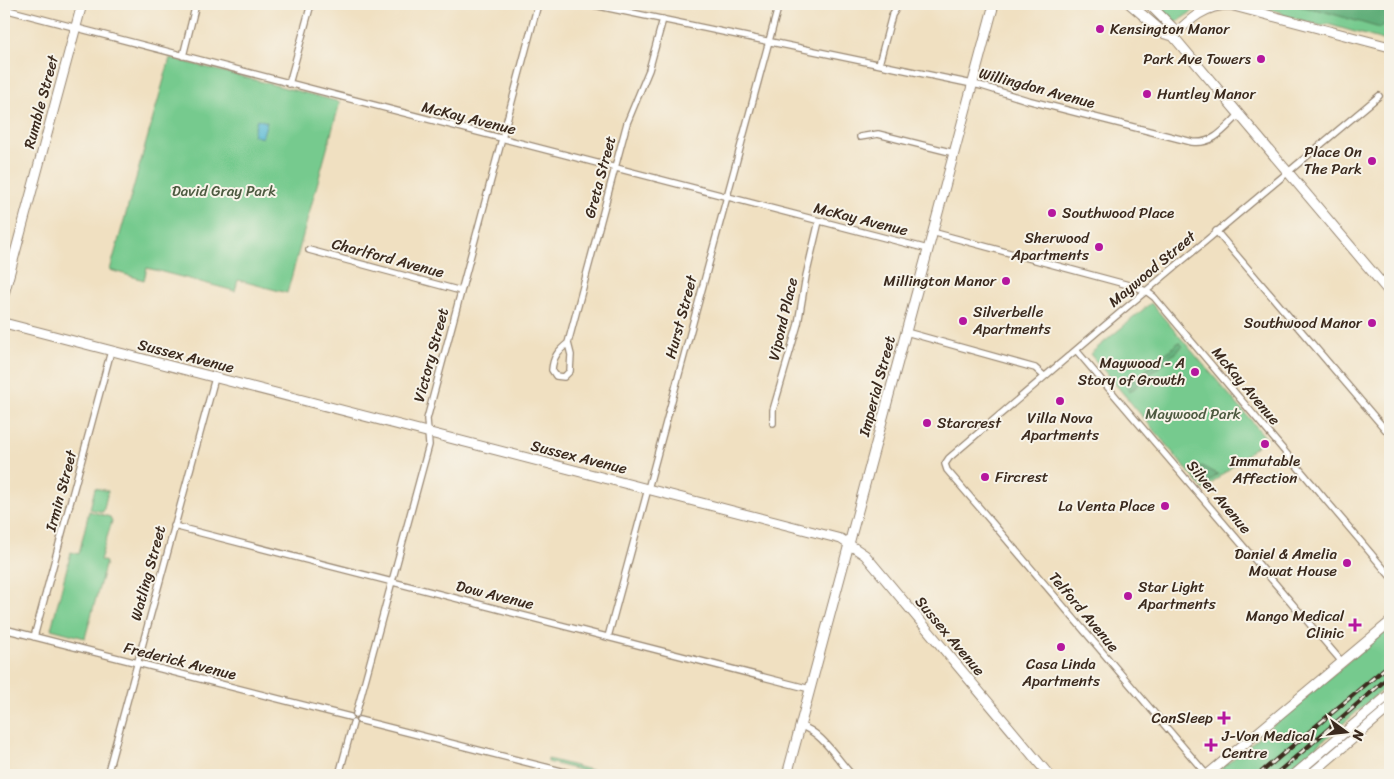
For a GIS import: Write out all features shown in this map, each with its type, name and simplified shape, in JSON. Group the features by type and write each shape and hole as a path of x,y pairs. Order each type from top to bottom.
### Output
{"street":[{"name":"Rumble Street","path":"4,294 82,4"},
{"path":"183,56 196,4"},
{"path":"289,84 311,4"},
{"name":"Victory Street","path":"356,714 428,445 426,419 538,4"},
{"name":"Willingdon Avenue","path":"589,4 972,84 1203,144 1212,140 1240,114"},
{"name":"Hurst Street","path":"608,637 779,4"},
{"path":"879,64 892,15 899,4"},
{"name":"Imperial Street","path":"787,775 994,4"},
{"path":"1130,4 1165,34 1174,36"},
{"path":"1149,4 1172,27 1174,36 1390,293"},
{"path":"1174,36 1198,13 1212,7 1230,5 1390,47"},
{"name":"McKay Avenue","path":"4,9 928,249"},
{"name":"Greta Street","path":"568,343 557,353 552,363 552,370 556,376 564,377 570,371 571,355 568,343 614,168 630,114 653,58 663,19"},
{"name":"Maywood Street","path":"945,464 956,452 1044,376 1379,96"},
{"path":"860,138 878,134 954,153"},
{"name":"Vipond Place","path":"773,423 773,410 798,324 808,267 819,221"},
{"name":"McKay Avenue","path":"932,232 1119,282 1146,291 1154,297 1390,576"},
{"path":"1216,232 1390,435"},
{"name":"Charlford Avenue","path":"309,250 461,291"},
{"path":"1381,282 1390,274"},
{"name":"Sussex Avenue","path":"4,323 838,538 865,555 1049,775"},
{"path":"906,332 1035,368 1044,376"},
{"name":"Silver Avenue","path":"1076,350 1342,662"},
{"name":"Irmin Street","path":"34,637 111,351"},
{"name":"Watling Street","path":"107,775 215,378"},
{"name":"Telford Avenue","path":"945,464 972,499 1207,775"},
{"name":"Dow Avenue","path":"174,526 810,688"},
{"path":"1207,775 1390,622"},
{"name":"Frederick Avenue","path":"4,629 137,662 352,720"},
{"path":"1294,775 1390,694"},
{"path":"1310,775 1390,707"},
{"path":"1368,713 1374,720"},
{"path":"339,775 352,714 359,716 359,720"},
{"path":"352,720 357,723 359,720 577,775"},
{"path":"800,726 808,728 818,735 852,775"}],"green space":[{"path":"1155,4 1204,4 1176,22 1171,21"},
{"path":"1250,4 1390,4 1390,42 1327,24 1322,26"},
{"path":"1287,4 1390,4 1390,20 1380,28 1319,10"},
{"name":"David Gray Park","path":"170,58 340,102 287,293 238,280 235,291 147,268 144,280 110,270"},
{"name":"Maywood Park","path":"1151,303 1266,438 1204,490 1090,354"},
{"path":"1179,342 1183,346 1130,392 1126,387"},
{"path":"1201,466 1218,474 1204,486 1195,476 1197,467"},
{"path":"95,488 108,491 103,512 90,509"},
{"path":"89,511 110,517 112,521 100,560 106,562 85,638 51,629 71,552 79,554"},
{"path":"1390,626 1390,683 1284,775 1214,775"},
{"path":"548,759 610,775 599,775 548,762"}],"water":[{"path":"257,119 267,122 262,138 253,135"}],"railway":[{"path":"1258,775 1390,664"},
{"path":"1275,775 1390,676"}],"place":[{"name":"Kensington Manor","path":"1100,29"},
{"name":"Park Ave Towers","path":"1261,59"},
{"name":"Huntley Manor","path":"1147,94"},
{"name":"Place On The Park","path":"1372,161"},
{"name":"Southwood Place","path":"1052,213"},
{"name":"Sherwood Apartments","path":"1099,247"},
{"name":"Millington Manor","path":"1006,281"},
{"name":"Silverbelle Apartments","path":"963,321"},
{"name":"Southwood Manor","path":"1372,323"},
{"name":"Maywood - A Story of Growth","path":"1195,372"},
{"name":"Villa Nova Apartments","path":"1060,401"},
{"name":"Starcrest","path":"927,423"},
{"name":"Immutable Affection","path":"1265,444"},
{"name":"Fircrest","path":"985,477"},
{"name":"La Venta Place","path":"1165,506"},
{"name":"Daniel & Amelia Mowat House","path":"1347,563"},
{"name":"Star Light Apartments","path":"1128,596"},
{"name":"Mango Medical Clinic","path":"1355,625"},
{"name":"Casa Linda Apartments","path":"1061,647"},
{"name":"CanSleep","path":"1224,718"},
{"name":"J-Von Medical Centre","path":"1211,745"}]}
